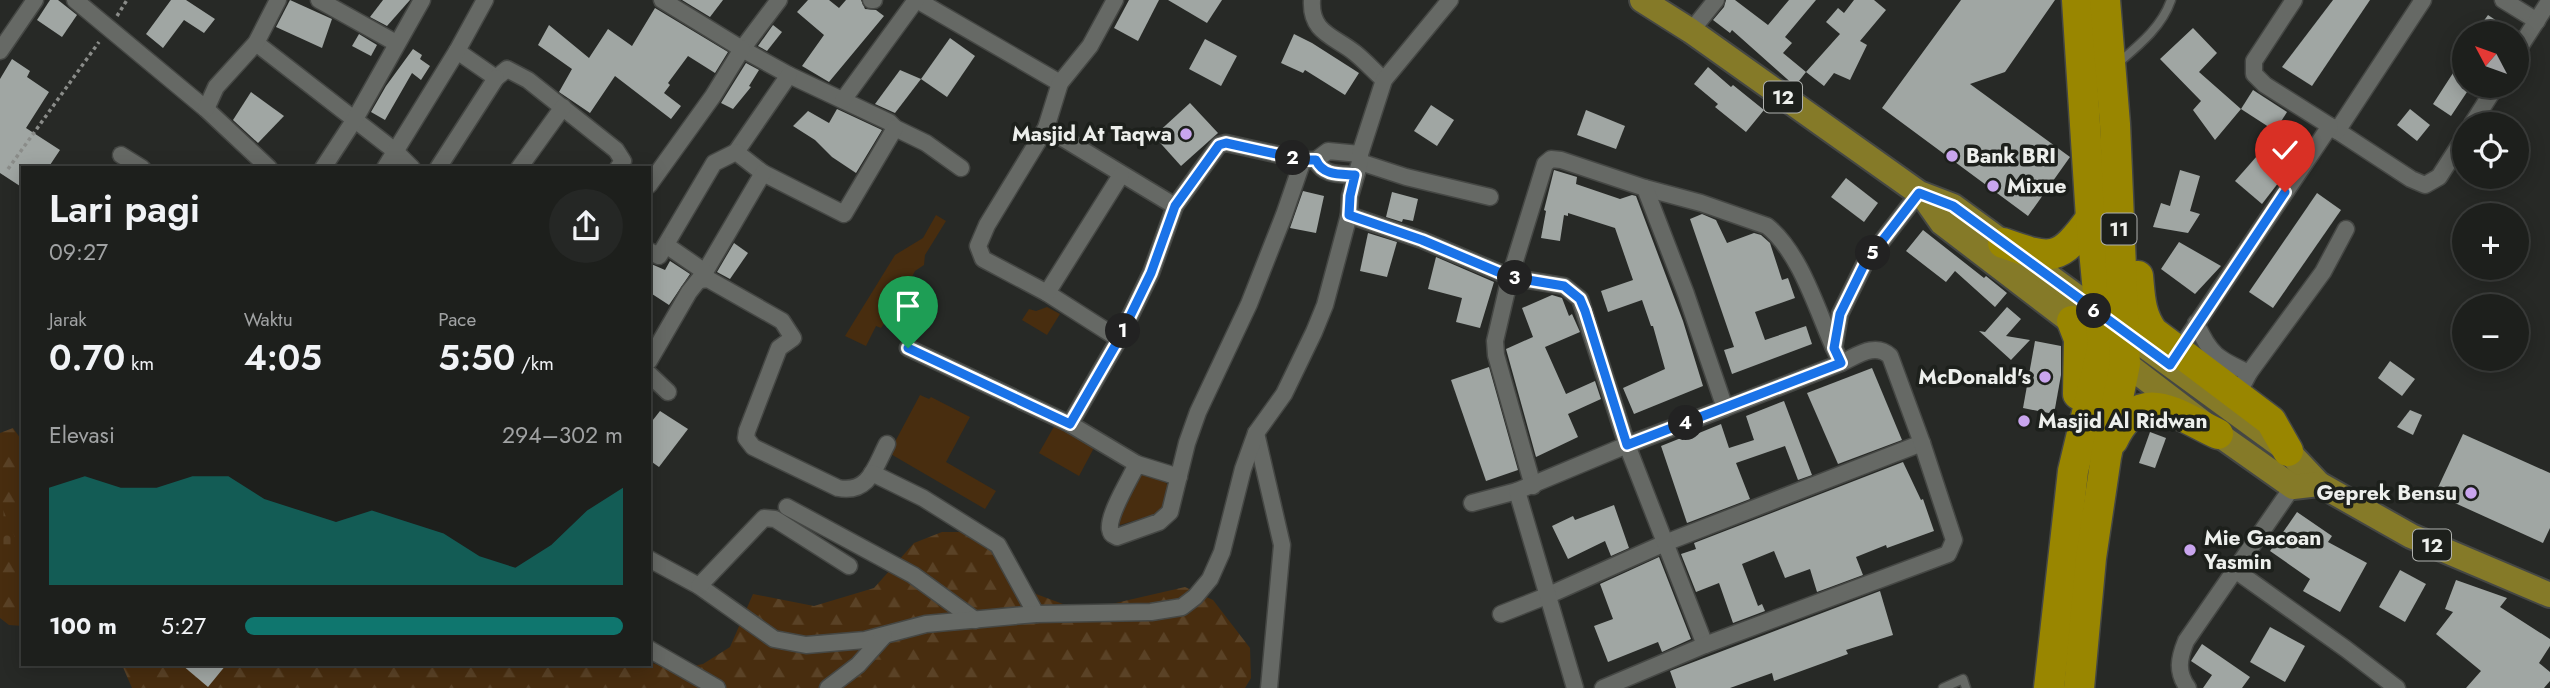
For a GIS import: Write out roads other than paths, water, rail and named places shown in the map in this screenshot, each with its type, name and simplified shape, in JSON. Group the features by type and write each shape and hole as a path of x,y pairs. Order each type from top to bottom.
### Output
{"highway":[{"name":"11","path":"2077,0 2091,218 2086,318 2117,347"},
{"name":"11","path":"2079,688 2091,558 2106,457 2117,347 2115,124 2105,0"},
{"path":"2115,124 2128,177 2140,305 2146,323 2174,358 2244,384 2271,421 2301,473"},
{"name":"12","path":"2003,243 2037,255 2050,256 2065,248 2091,218"},
{"path":"2073,471 2080,375 2079,339 2086,318"},
{"name":"11","path":"2049,682 2073,471 2117,347"},
{"name":"12","path":"2106,457 2121,424 2142,407 2160,407 2218,434"}],"main road":[{"name":"12","path":"1642,0 1921,195 1953,206 2003,243 2086,318"},
{"name":"12","path":"1921,195 1942,223 2086,318"},
{"name":"12","path":"2117,347 2174,358 2301,473"},
{"name":"12","path":"2117,347 2218,434 2301,473 2411,536 2550,595"}],"street":[{"path":"0,51 35,0"},
{"path":"75,0 206,109 267,166"},
{"path":"206,109 216,87 256,43 278,0"},
{"path":"320,0 396,43"},
{"path":"324,166 355,120 422,0"},
{"path":"386,166 485,0"},
{"path":"662,0 789,75 926,142 961,167"},
{"path":"651,182 713,96 742,49 779,0"},
{"path":"843,100 916,0 1060,83"},
{"path":"1115,0 1090,46 1060,83 1046,128 987,226 978,246 983,259 1047,293 1119,339"},
{"path":"1312,0 1313,16 1325,34 1353,52 1384,80"},
{"path":"1691,32 1716,0"},
{"path":"2294,0 2254,61 2254,74 2265,85 2411,179 2425,184 2439,177 2452,157"},
{"path":"2174,358 2423,0"},
{"path":"2503,0 2537,21"},
{"path":"2529,34 2550,0"},
{"path":"651,560 699,586 774,639 806,645 884,636 926,624 1036,614 1151,612 1182,607 1195,597 1210,579 1222,552 1242,469 1256,433 1289,385 1325,305 1349,215 1350,196 1358,164 1384,80 1449,2"},
{"path":"256,43 395,151 410,166"},
{"path":"457,51 496,78"},
{"path":"439,166 503,70 515,71 616,150 623,160 619,166"},
{"path":"651,252 659,256 714,163 736,152 789,75"},
{"path":"520,166 563,107"},
{"path":"736,152 763,173 844,214 895,128"},
{"path":"1046,128 1175,206"},
{"path":"1070,424 1119,339 1151,273 1175,206 1219,145 1226,143 1309,160 1326,172 1358,164 1490,197"},
{"path":"121,155 139,166"},
{"path":"1575,688 1549,595 1496,355 1496,341 1510,277 1545,164 1551,159 1561,160 1767,226 1775,232 1797,264 1838,355"},
{"path":"1137,464 1111,519 1110,529 1117,537 1165,518 1170,512 1198,412 1249,304 1309,160"},
{"path":"651,358 763,173"},
{"path":"1047,293 1121,174"},
{"path":"1645,188 1686,294 1725,408"},
{"path":"1838,355 1840,314 1865,263 1921,195"},
{"path":"1349,215 1422,240 1510,277 1564,286 1580,299 1627,445 1705,645"},
{"path":"2196,323 2205,344 2244,384 2322,272 2346,229"},
{"path":"666,245 702,276 782,321 793,338 779,348 747,431 748,442 753,447 838,488 852,490 865,483 887,444"},
{"path":"908,348 1070,424 1137,464 1179,477"},
{"path":"1472,503 1525,489 1627,445 1725,408 1838,355 1876,348 1890,356 1954,540 1948,554 1705,645 1603,688"},
{"path":"651,376 668,392"},
{"path":"1256,433 1282,545 1269,688"},
{"path":"1501,614 1665,543 1922,443"},
{"path":"872,473 923,498 998,545 1036,614"},
{"path":"2188,688 2179,671 2180,657 2186,641 2301,473"},
{"path":"787,507 914,575 975,620"},
{"path":"699,586 764,518 775,519 849,566"},
{"path":"2235,570 2397,688"},
{"path":"828,688 858,665 884,636"},
{"path":"651,650 717,688"}],"lane":[{"path":"2109,71 2147,38 2168,9 2171,0"},
{"path":"1943,688 1963,678 1966,688"}],"place":[{"name":"Masjid At Taqwa","path":"1186,134"},
{"name":"Bank BRI","path":"1952,156"},
{"name":"Mixue","path":"1993,186"},
{"name":"McDonald's","path":"2045,377"},
{"name":"Masjid Al Ridwan","path":"2024,421"},
{"name":"Geprek Bensu","path":"2471,493"},
{"name":"Mie Gacoan Yasmin","path":"2190,550"}]}
